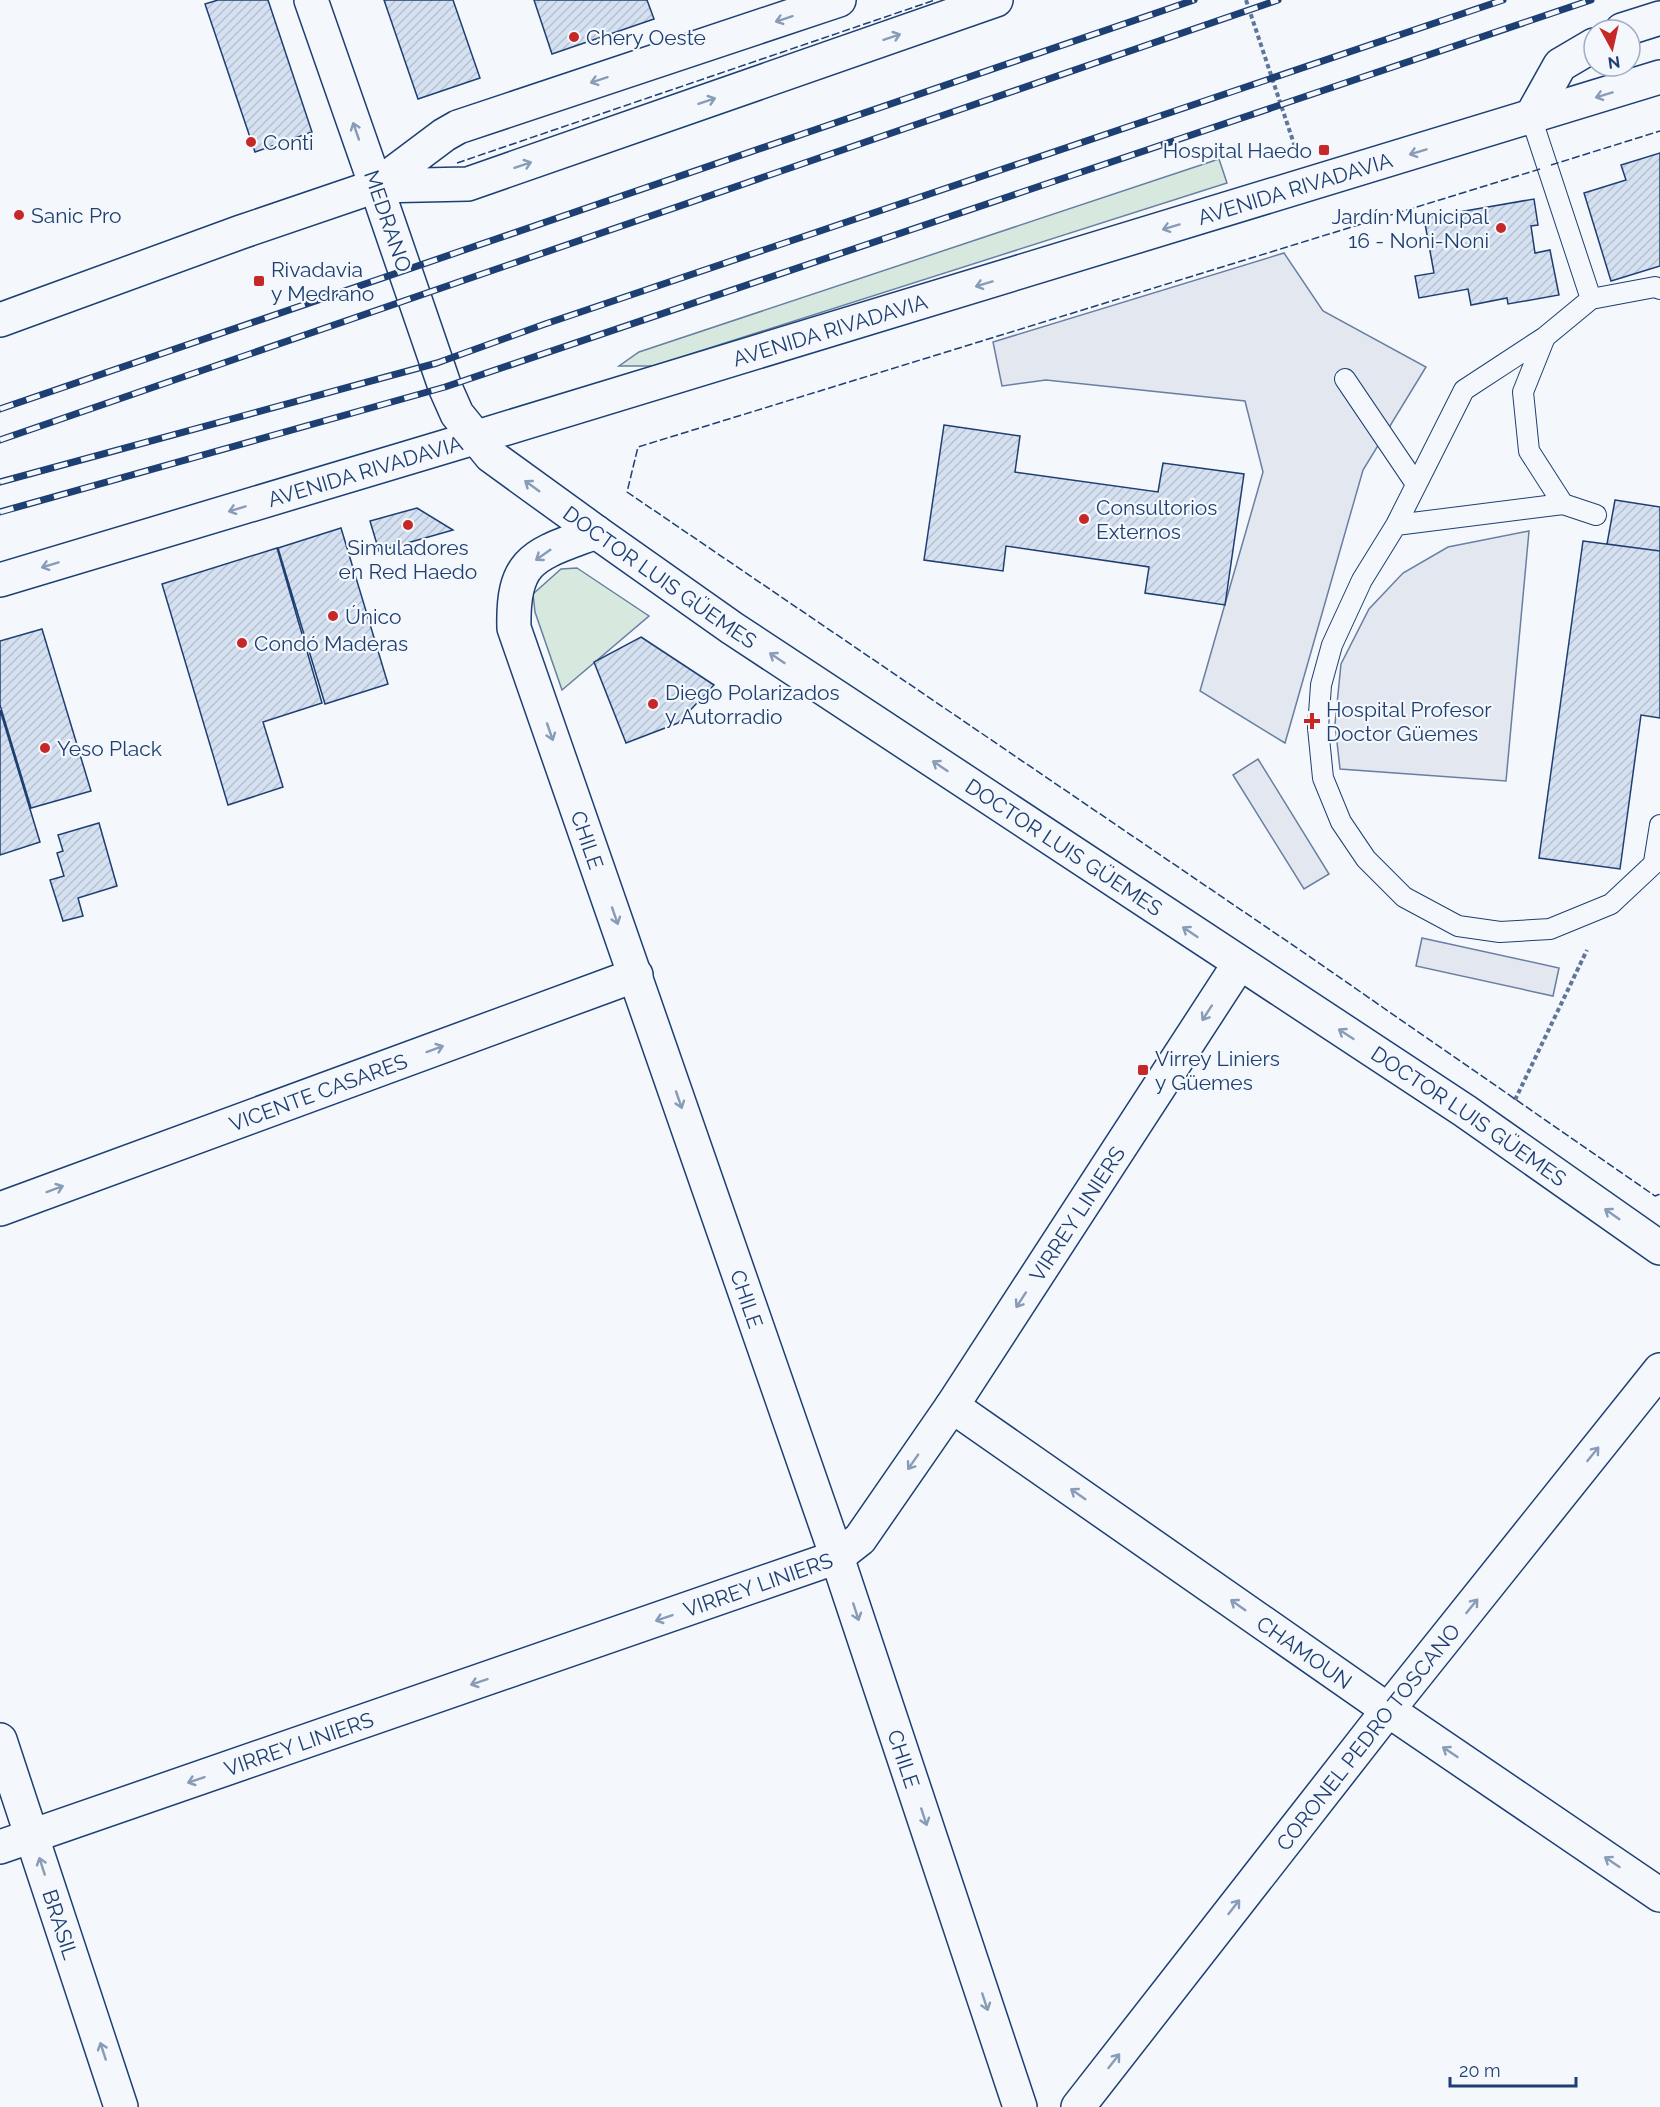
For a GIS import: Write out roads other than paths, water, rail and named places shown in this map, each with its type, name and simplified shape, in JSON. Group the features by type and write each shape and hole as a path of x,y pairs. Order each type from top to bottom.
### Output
{"street":[{"name":"MEDRANO","path":"311,0 445,387 457,414 474,438"},
{"path":"0,320 376,186 458,127 839,0"},
{"path":"376,186 468,184 996,0"},
{"path":"1642,24 1660,18"},
{"path":"1531,117 1560,65 1582,52"},
{"name":"AVENIDA RIVADAVIA","path":"0,580 1308,186 1660,77"},
{"name":"DOCTOR LUIS GÜEMES","path":"474,438 491,456 732,628 1465,1111 1660,1248"},
{"name":"CHILE","path":"596,532 548,550 521,571 513,598 514,628 837,1557 1020,2107"},
{"name":"VIRREY LINIERS","path":"0,1847 837,1557 860,1539 952,1406 1239,964"},
{"name":"VICENTE CASARES","path":"0,1209 636,975"},
{"name":"CORONEL PEDRO TOSCANO","path":"1078,2107 1388,1710 1660,1370"},
{"name":"CHAMOUN","path":"952,1406 1388,1710 1660,1895"},
{"name":"BRASIL","path":"0,1740 121,2107"}],"lane":[{"path":"1531,117 1591,299"},
{"path":"1660,289 1655,287 1591,299 1545,337 1464,390 1396,525 1357,591 1332,645 1321,685 1318,728 1323,777 1341,822 1372,868 1404,897 1458,926 1500,932 1550,929 1611,904 1657,860 1660,825"},
{"path":"1545,337 1523,392 1529,451 1563,504"},
{"path":"1345,379 1416,484"},
{"path":"1396,525 1563,504 1596,515"}],"railway":[{"path":"0,409 1194,0"},
{"path":"0,440 1278,0"},
{"path":"0,482 437,363 545,324 1503,0"},
{"path":"0,512 445,387 1591,0"}],"place":[{"name":"Chery Oeste","path":"574,37"},
{"name":"Conti","path":"251,142"},
{"name":"Hospital Haedo","path":"1324,150"},
{"name":"Sanic Pro","path":"19,215"},
{"name":"Jardín Municipal 16 - Noni-Noni","path":"1501,228"},
{"name":"Rivadavia y Medrano","path":"259,281"},
{"name":"Consultorios Externos","path":"1084,519"},
{"name":"Simuladores en Red Haedo","path":"408,525"},
{"name":"Único","path":"333,616"},
{"name":"Condó Maderas","path":"242,643"},
{"name":"Diego Polarizados y Autorradio","path":"653,704"},
{"name":"Hospital Profesor Doctor Güemes","path":"1312,721"},
{"name":"Yeso Plack","path":"45,748"},
{"name":"Virrey Liniers y Güemes","path":"1143,1070"}]}
